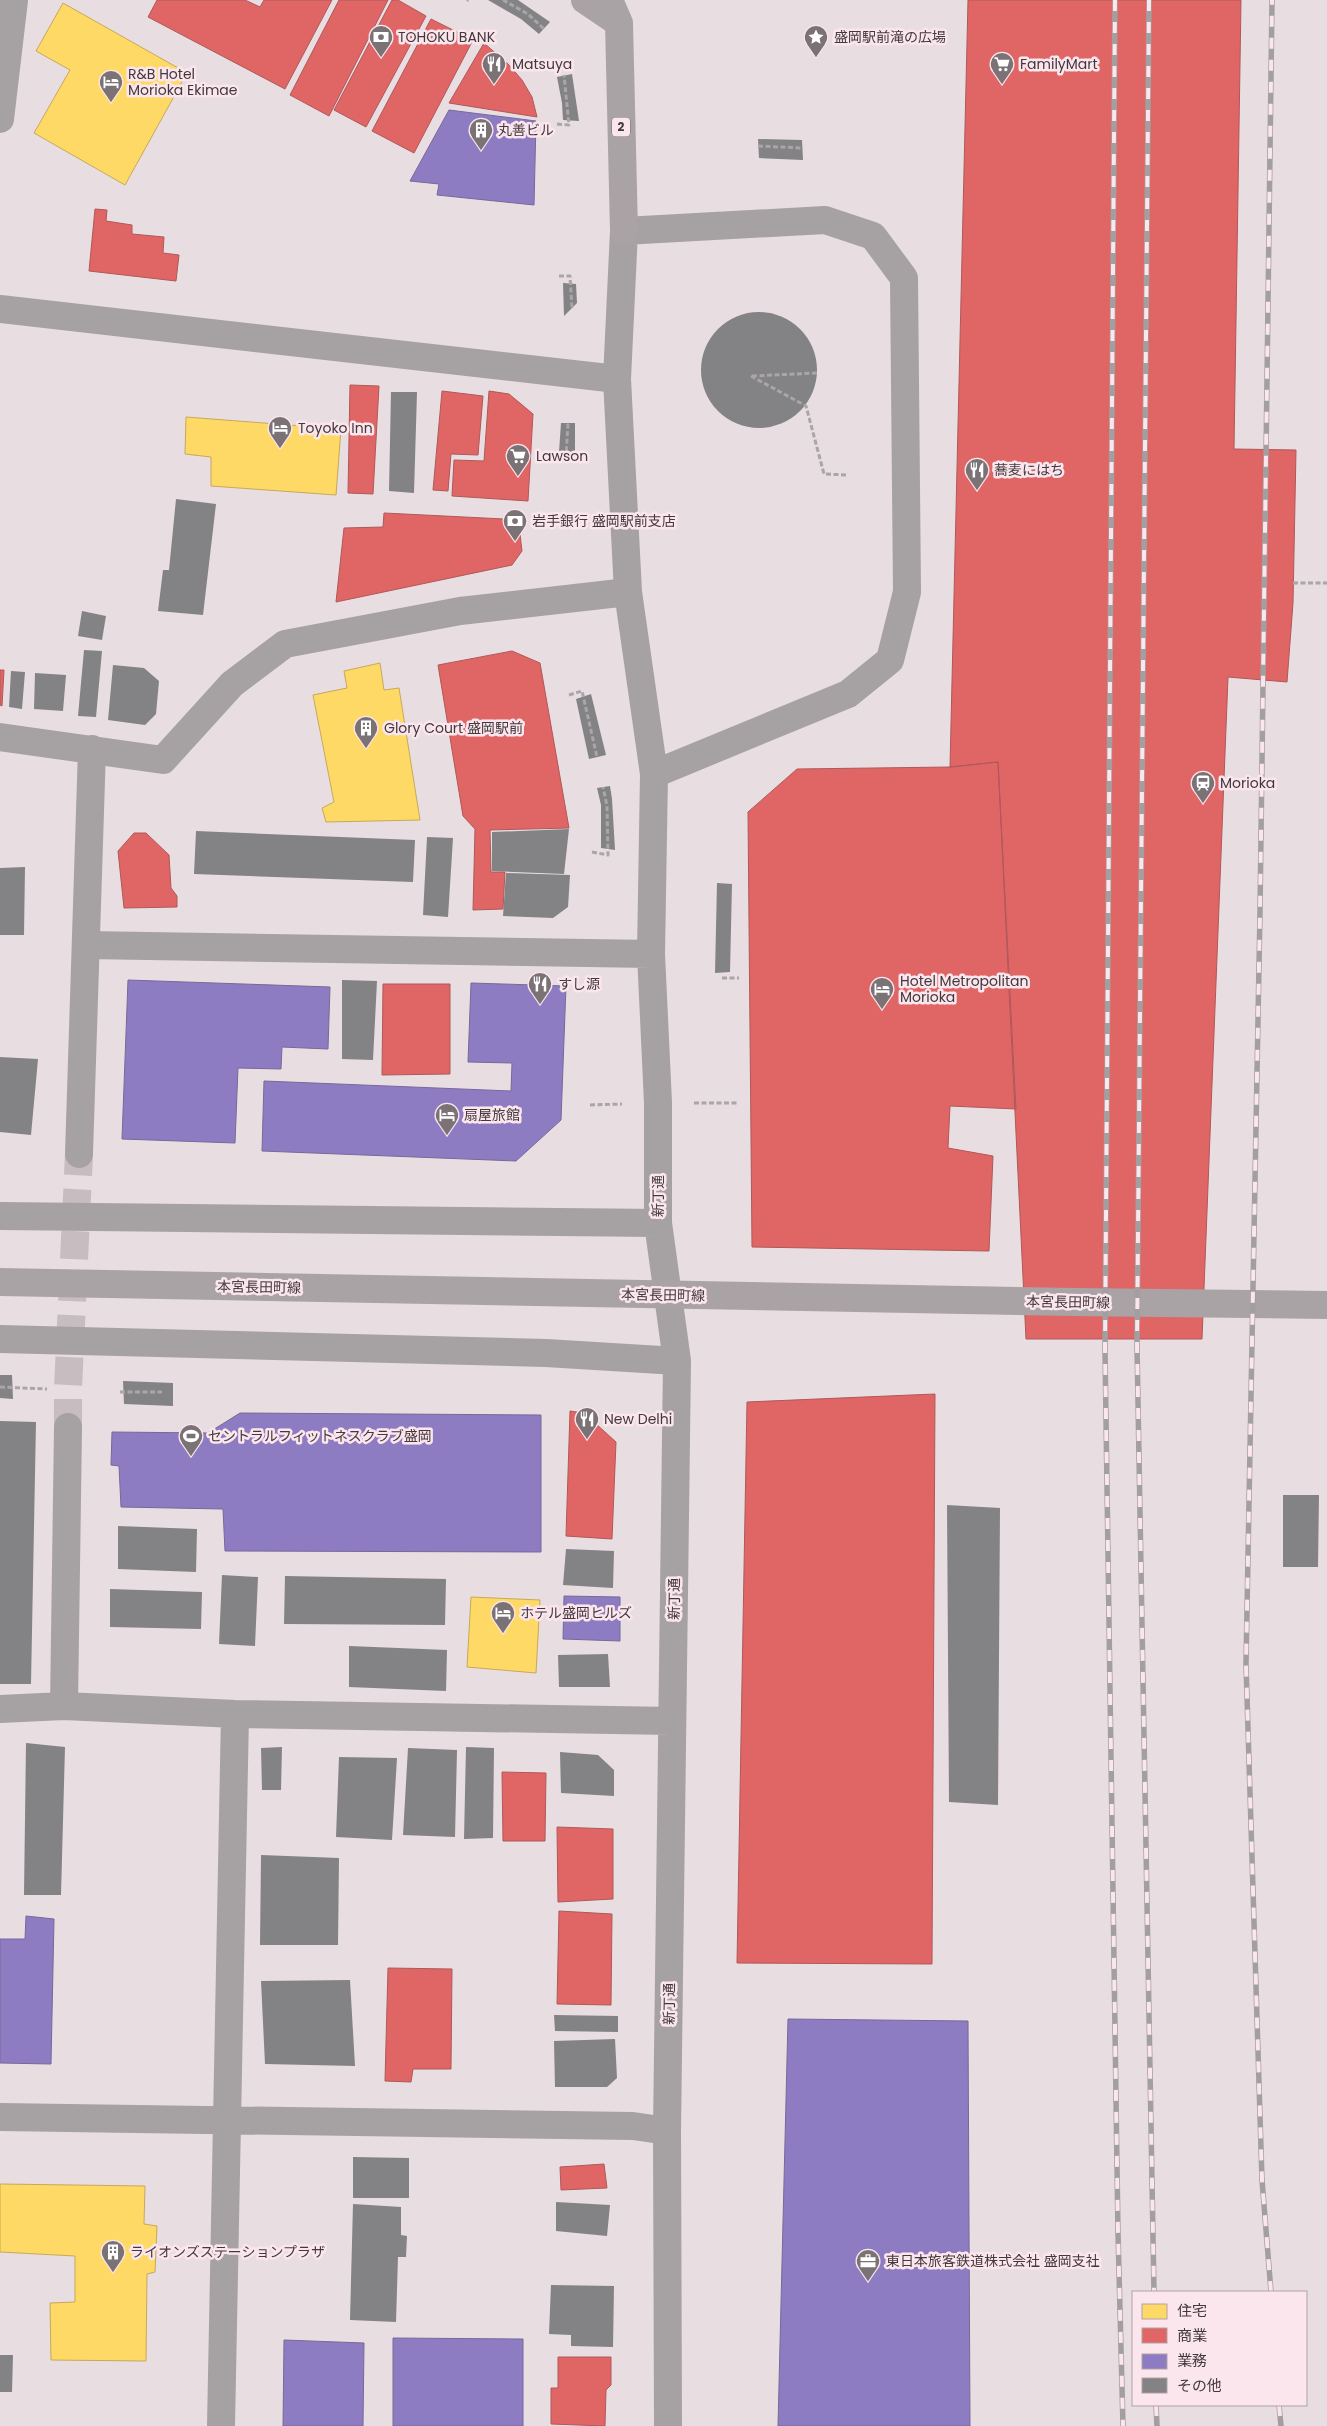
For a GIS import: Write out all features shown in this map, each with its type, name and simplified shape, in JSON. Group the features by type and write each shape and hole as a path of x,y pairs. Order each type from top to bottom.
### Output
{"main road":[{"name":"2","path":"585,0 616,8 624,231"},
{"name":"本宮長田町線","path":"0,1282 1327,1305"}],"street":[{"path":"0,119 14,0"},
{"path":"624,231 826,220 873,236 904,278 907,592 890,660 848,694 654,774"},
{"name":"新丁通","path":"624,231 617,379 628,592 654,774 651,954 658,1104 658,1223 677,1361 667,2131 668,2426"},
{"path":"0,309 617,379"},
{"path":"0,737 164,760 232,684 285,644 460,611 628,592"},
{"path":"79,1154 92,749"},
{"path":"86,945 651,954"},
{"path":"0,1216 658,1223"},
{"path":"0,1339 546,1353 677,1361"},
{"path":"64,1706 68,1427"},
{"path":"0,1709 64,1706 235,1714 672,1721"},
{"path":"221,2426 235,1714"},
{"path":"0,2117 633,2126 667,2131"}],"path":[{"path":"503,0 528,14 544,29"},
{"path":"557,124 569,125 564,75"},
{"path":"758,146 802,148"},
{"path":"559,276 570,276 572,308"},
{"path":"817,373 751,376 806,406 824,474 848,475"},
{"path":"557,456 566,456 568,423"},
{"path":"1293,583 1327,583"},
{"path":"569,695 582,691 598,757"},
{"path":"592,852 608,855 607,806 603,787"},
{"path":"722,978 739,978"},
{"path":"0,1387 47,1389"},
{"path":"120,1392 162,1392"}],"building: 住宅":[{"name":"R&B Hotel Morioka Ekimae","path":"63,3 187,73 125,185 34,133 70,70 36,51"},
{"path":"186,417 341,429 336,495 211,486 211,457 185,454"},
{"name":"Glory Court 盛岡駅前","path":"380,663 384,690 399,688 420,820 326,822 322,808 334,802 313,695 347,688 344,671"},
{"path":"471,1597 540,1600 536,1673 467,1667"},
{"name":"ライオンズステーションプラザ","path":"0,2184 145,2186 144,2224 157,2226 155,2272 147,2274 146,2361 51,2360 50,2303 75,2302 75,2256 0,2252"}],"building: 商業":[{"path":"157,0 245,0 260,7 264,0 332,0 285,89 148,17"},
{"path":"339,0 388,0 329,116 290,95"},
{"path":"392,0 398,0 426,16 366,127 334,110"},
{"path":"968,0 1241,0 1234,449 1296,450 1293,603 1287,682 1228,677 1202,1339 1026,1339 998,762 950,767"},
{"path":"431,19 473,40 414,153 372,131"},
{"path":"484,43 508,64 522,80 532,97 537,117 449,103"},
{"path":"95,209 107,210 106,221 132,225 132,234 164,237 163,253 179,255 176,281 89,271"},
{"path":"350,385 379,386 373,494 348,493"},
{"path":"442,391 483,396 478,455 451,454 448,491 433,490"},
{"path":"489,391 509,394 533,414 528,501 452,496 454,460 484,461"},
{"path":"384,513 504,519 520,534 522,551 512,565 336,602 344,528 383,527"},
{"path":"512,651 540,663 569,828 490,830 491,872 505,872 503,909 473,910 475,829 463,816 438,665"},
{"path":"0,670 4,670 2,706 0,705"},
{"path":"998,762 1016,1109 950,1106 948,1148 993,1156 989,1251 752,1247 748,812 797,769 950,767"},
{"path":"134,833 146,833 169,855 171,888 177,896 177,907 124,908 118,851"},
{"path":"383,984 450,984 450,1074 382,1075"},
{"path":"935,1394 932,1964 737,1963 747,1402"},
{"path":"570,1411 584,1413 616,1442 612,1539 566,1536"},
{"path":"502,1772 546,1773 545,1841 503,1841"},
{"path":"557,1827 613,1829 613,1899 558,1902"},
{"path":"559,1911 612,1914 611,2005 557,2004"},
{"path":"388,1968 452,1969 451,2069 413,2069 411,2082 385,2081"},
{"path":"604,2164 607,2188 561,2190 560,2167"},
{"path":"558,2357 611,2357 611,2385 606,2390 605,2426 551,2424 551,2388 558,2388"}],"building: 業務":[{"name":"丸善ビル","path":"449,110 536,121 534,205 437,195 439,184 410,181"},
{"path":"128,980 330,987 328,1049 282,1047 281,1069 238,1068 235,1143 122,1139"},
{"path":"471,983 566,986 561,1120 516,1161 262,1151 264,1081 511,1091 512,1063 468,1062"},
{"path":"240,1413 541,1415 541,1552 225,1551 223,1509 121,1507 119,1466 111,1465 112,1432 208,1433"},
{"path":"564,1596 620,1597 620,1641 563,1639"},
{"path":"26,1916 54,1919 51,2064 0,2063 0,1939 25,1939"},
{"path":"788,2019 968,2021 970,2426 778,2426"},
{"path":"393,2338 523,2339 523,2426 393,2426"},
{"path":"284,2340 364,2343 363,2426 283,2426"}],"building: その他":[{"path":"488,0 518,0 550,22 539,34 521,19"},
{"path":"572,74 579,121 563,120 557,77"},
{"path":"758,139 802,140 803,160 759,158"},
{"path":"563,283 576,284 577,303 564,316"},
{"path":"759,312 781,316 800,329 813,348 817,370 813,392 800,411 781,424 759,428 737,424 718,411 705,392 701,370 705,348 718,329 737,316"},
{"path":"391,392 417,392 414,493 389,491"},
{"path":"561,423 575,423 575,454 559,452"},
{"path":"176,499 216,504 203,615 158,611 163,570 169,570"},
{"path":"82,611 106,616 102,640 78,636"},
{"path":"84,650 102,651 96,717 78,716"},
{"path":"113,665 144,668 159,681 156,714 145,725 108,720"},
{"path":"11,671 25,672 22,709 9,707"},
{"path":"35,673 66,675 63,711 34,709"},
{"path":"591,694 606,755 589,759 576,699"},
{"path":"610,786 615,850 601,848 601,805 597,788"},
{"path":"569,829 564,874 492,871 492,832"},
{"path":"196,831 415,840 413,882 194,874"},
{"path":"427,837 453,838 448,917 423,915"},
{"path":"25,867 24,935 0,935 0,868"},
{"path":"506,873 570,875 568,907 553,918 503,916"},
{"path":"717,883 732,884 730,972 715,973"},
{"path":"342,980 377,981 373,1060 342,1059"},
{"path":"0,1057 38,1059 31,1135 0,1132"},
{"path":"0,1375 12,1375 13,1399 0,1398"},
{"path":"123,1381 173,1383 173,1406 124,1404"},
{"path":"0,1421 36,1422 31,1684 0,1684"},
{"path":"1283,1495 1319,1495 1318,1567 1283,1567"},
{"path":"947,1505 1000,1508 998,1805 949,1802"},
{"path":"118,1526 197,1529 196,1572 118,1569"},
{"path":"566,1549 614,1551 613,1588 563,1585"},
{"path":"222,1575 258,1577 255,1646 219,1644"},
{"path":"285,1576 446,1579 445,1625 284,1624"},
{"path":"110,1589 202,1592 201,1629 110,1627"},
{"path":"349,1646 447,1650 446,1691 349,1687"},
{"path":"608,1654 610,1687 559,1687 558,1655"},
{"path":"26,1743 65,1747 61,1895 24,1895"},
{"path":"282,1747 281,1790 262,1790 261,1748"},
{"path":"466,1747 494,1748 493,1838 464,1839"},
{"path":"408,1748 457,1750 455,1837 403,1835"},
{"path":"560,1752 598,1755 614,1770 614,1796 561,1793"},
{"path":"339,1757 397,1758 392,1840 336,1837"},
{"path":"261,1855 339,1858 338,1945 260,1945"},
{"path":"350,1980 355,2066 265,2064 261,1981"},
{"path":"554,2015 618,2016 618,2032 555,2031"},
{"path":"615,2039 617,2078 607,2087 555,2087 554,2041"},
{"path":"353,2157 409,2158 409,2198 353,2198"},
{"path":"556,2202 610,2205 607,2236 556,2231"},
{"path":"353,2204 401,2207 401,2235 407,2236 406,2257 398,2257 396,2322 350,2320"},
{"path":"551,2285 614,2286 613,2347 571,2346 571,2335 549,2334"},
{"path":"0,2355 13,2355 12,2392 0,2392"}],"tunnel":[{"path":"68,1427 68,1388 79,1154"}],"railway":[{"path":"1115,0 1105,1350 1118,2233 1123,2426"},
{"path":"1149,0 1137,1346 1154,2291"},
{"path":"1271,2291 1262,2180 1246,1664 1260,912 1272,0"},
{"path":"1156,2406 1157,2426"},
{"path":"1279,2406 1281,2426"}],"place":[{"name":"TOHOKU BANK","path":"381,58"},
{"name":"盛岡駅前滝の広場","path":"816,58"},
{"name":"Matsuya","path":"494,85"},
{"name":"FamilyMart","path":"1002,85"},
{"name":"R&B Hotel Morioka Ekimae","path":"111,103"},
{"name":"丸善ビル","path":"481,151"},
{"name":"Toyoko Inn","path":"280,449"},
{"name":"Lawson","path":"518,477"},
{"name":"蕎麦にはち","path":"977,491"},
{"name":"岩手銀行 盛岡駅前支店","path":"515,542"},
{"name":"Glory Court 盛岡駅前","path":"366,749"},
{"name":"Morioka","path":"1203,804"},
{"name":"すし源","path":"540,1005"},
{"name":"Hotel Metropolitan Morioka","path":"882,1010"},
{"name":"扇屋旅館","path":"447,1136"},
{"name":"New Delhi","path":"587,1440"},
{"name":"セントラルフィットネスクラブ盛岡","path":"191,1457"},
{"name":"ホテル盛岡ヒルズ","path":"503,1634"},
{"name":"ライオンズステーションプラザ","path":"113,2273"},
{"name":"東日本旅客鉄道株式会社 盛岡支社","path":"868,2282"}]}
